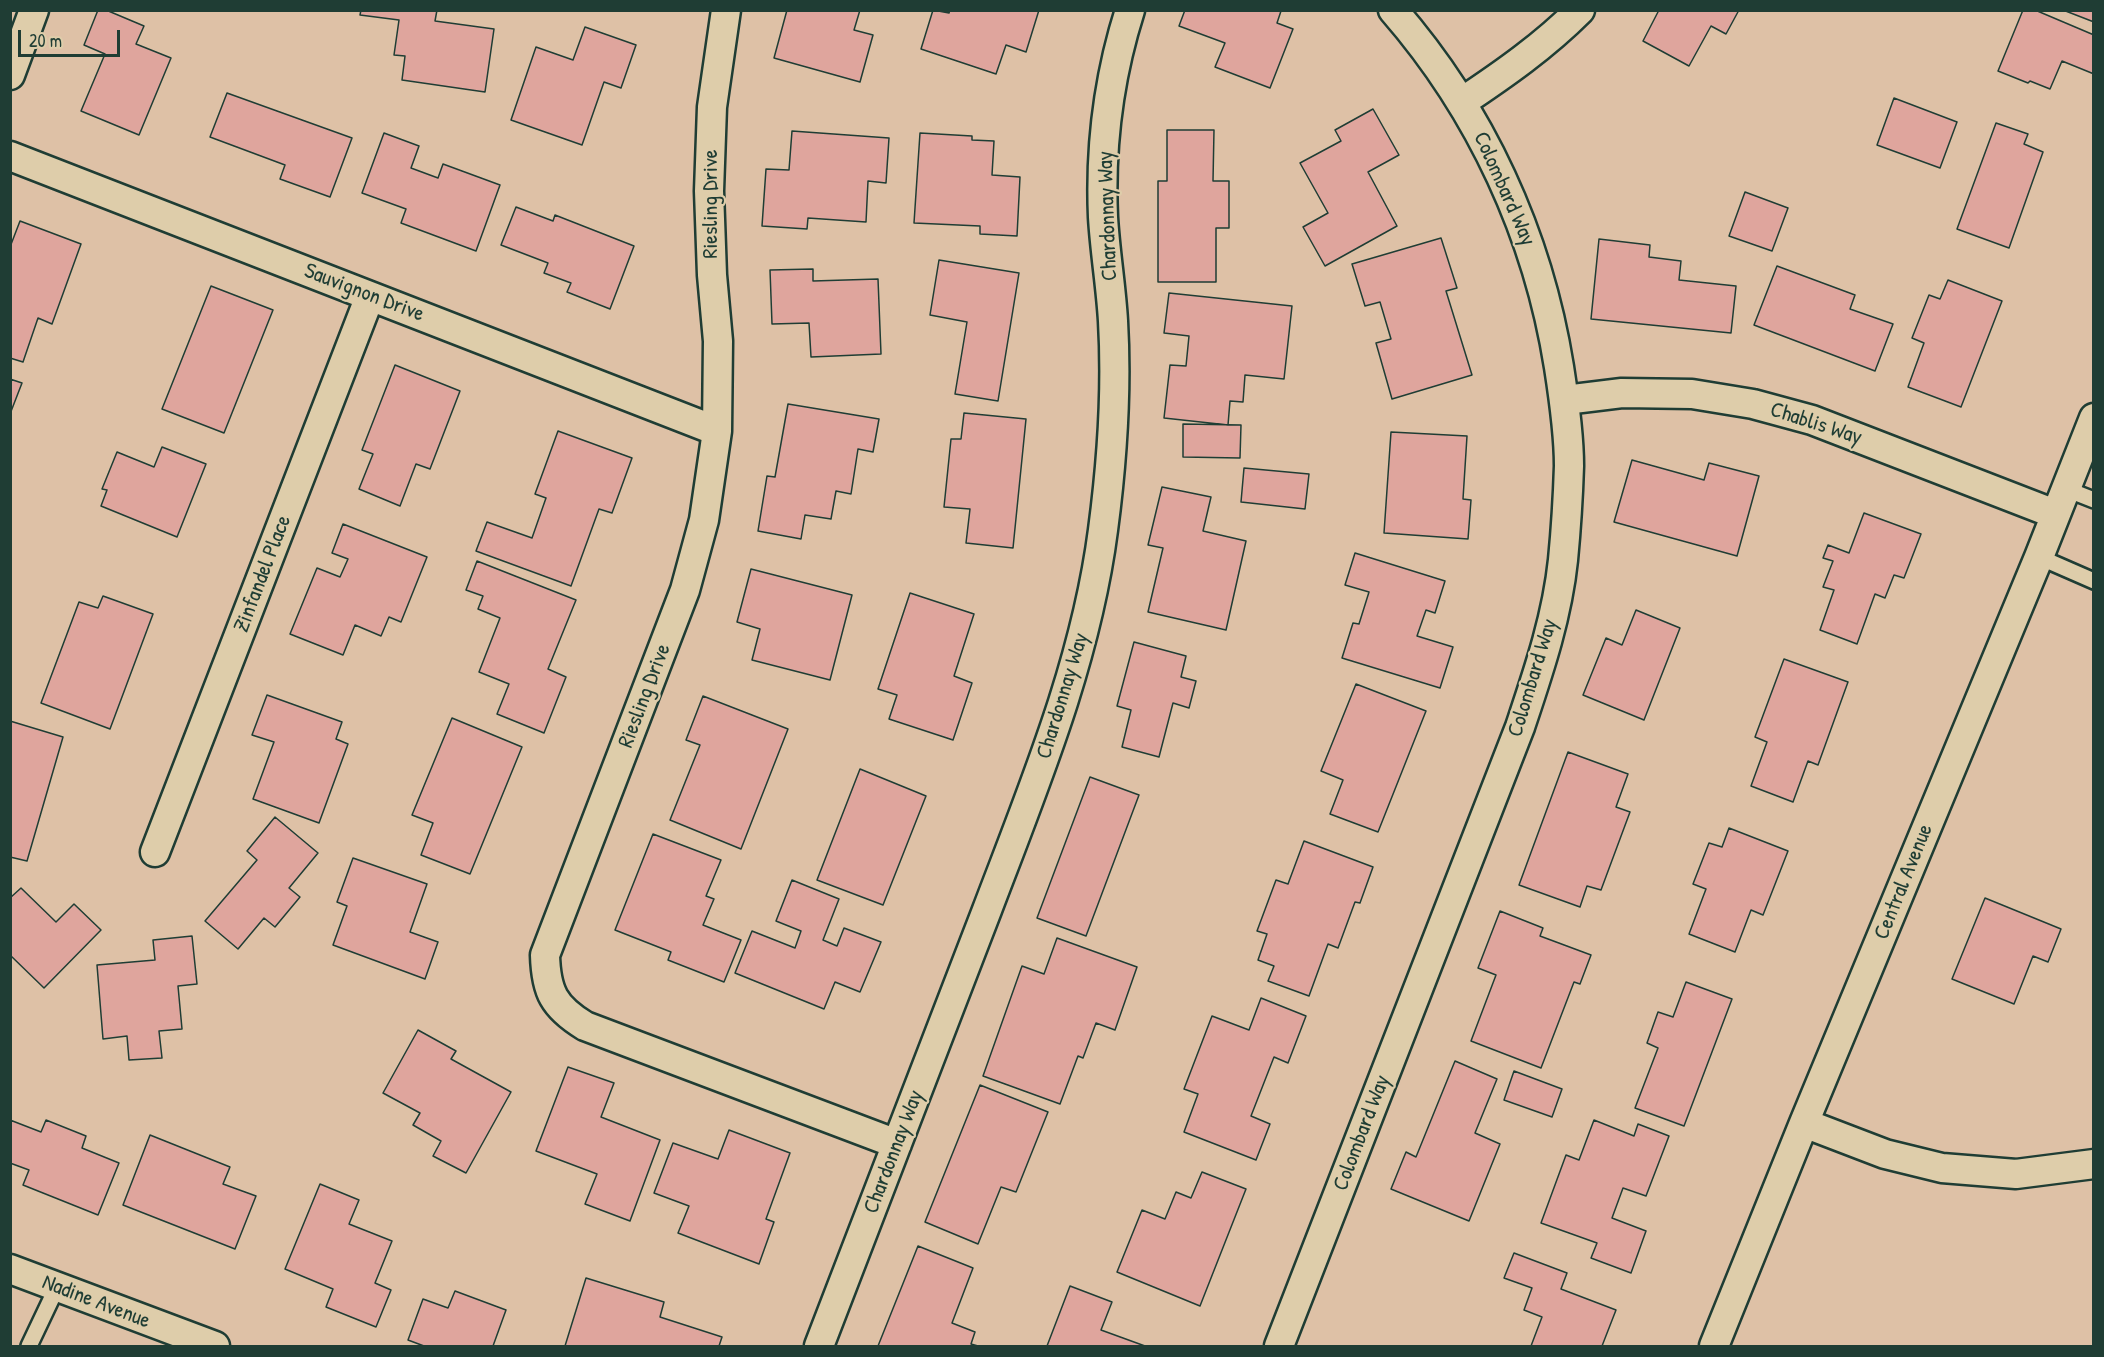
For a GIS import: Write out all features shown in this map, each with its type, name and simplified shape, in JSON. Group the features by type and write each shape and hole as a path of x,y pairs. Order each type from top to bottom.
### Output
{"street":[{"path":"10,75 34,10"},
{"name":"Riesling Drive","path":"726,10 712,107 709,191 712,275 718,340 717,431 704,520 685,590 545,955 546,977 553,998 566,1014 585,1026 897,1144"},
{"name":"Chardonnay Way","path":"819,1347 1041,769 1077,660 1090,605 1103,531 1113,418 1113,323 1103,216 1103,166 1108,107 1121,38 1130,10"},
{"name":"Colombard Way","path":"1279,1347 1520,727 1546,646 1563,562 1569,465 1564,400 1552,320 1532,250 1500,171 1462,102 1416,36 1393,10"},
{"path":"1462,102 1514,68 1561,30 1580,10"},
{"name":"Sauvignon Drive","path":"10,156 717,431"},
{"name":"Zinfandel Place","path":"155,852 370,296"},
{"name":"Chablis Way","path":"1564,400 1622,393 1692,394 1753,404 1812,420 2061,501"},
{"name":"Central Avenue","path":"1714,1347 2094,418"},
{"path":"1804,1123 1885,1154 1942,1168 2016,1174 2094,1164"},
{"name":"Nadine Avenue","path":"10,1269 215,1347"}],"lane":[{"path":"2061,501 2094,500"},
{"path":"2039,557 2094,581"},
{"path":"29,1347 57,1287"}],"building":[{"path":"98,10 106,10 144,26 136,44 171,58 139,135 81,111 105,54 84,45"},
{"path":"361,10 437,10 435,21 494,29 485,92 402,80 405,56 394,55 399,20 360,15"},
{"path":"787,10 860,10 854,30 873,35 860,82 774,58"},
{"path":"933,10 949,13 950,10 1039,10 1026,52 1006,45 996,74 921,49"},
{"path":"1185,10 1281,11 1277,23 1293,29 1270,88 1215,67 1225,43 1179,26"},
{"path":"1659,10 1739,10 1726,34 1711,26 1689,66 1643,41"},
{"path":"2023,10 2035,10 2094,35 2094,74 2062,61 2050,89 1998,71"},
{"path":"2063,10 2094,10 2094,22"},
{"path":"585,27 636,45 621,88 604,82 582,145 511,120 536,47 573,60"},
{"path":"227,93 352,138 330,197 280,179 285,165 210,137"},
{"path":"1894,98 1957,122 1940,168 1877,145"},
{"path":"1373,109 1399,155 1368,172 1397,226 1325,266 1303,227 1328,213 1300,163 1341,141 1335,130"},
{"path":"1996,123 2028,134 2024,144 2043,152 2009,248 1957,229"},
{"path":"1167,130 1214,130 1213,181 1229,181 1229,228 1216,228 1216,282 1158,282 1158,181 1167,181"},
{"path":"792,131 889,138 886,183 868,181 866,222 808,218 807,229 762,226 766,169 789,170"},
{"path":"384,133 419,146 411,168 438,178 443,164 500,185 476,251 401,223 406,209 362,193"},
{"path":"920,133 972,136 972,140 994,141 992,175 1020,177 1017,236 980,234 980,226 914,223"},
{"path":"1745,192 1788,208 1772,251 1729,236"},
{"path":"516,207 553,221 555,215 634,246 610,309 567,292 571,283 544,273 548,263 501,245"},
{"path":"20,221 81,244 52,324 38,318 23,362 10,358 10,247"},
{"path":"1441,238 1457,288 1446,291 1472,375 1392,399 1376,343 1391,339 1380,302 1365,306 1352,264"},
{"path":"1599,239 1650,245 1649,257 1681,261 1679,280 1736,286 1731,333 1591,319"},
{"path":"939,260 1019,273 998,401 955,394 967,322 930,315"},
{"path":"1777,266 1855,295 1850,309 1893,324 1875,371 1754,325"},
{"path":"813,269 813,281 878,279 881,354 811,357 809,323 772,324 770,270"},
{"path":"1948,280 2002,301 1961,407 1908,387 1924,343 1912,338 1929,295 1940,299"},
{"path":"211,286 273,310 224,433 162,409"},
{"path":"1169,293 1292,306 1284,379 1245,375 1243,402 1230,401 1228,425 1164,418 1170,365 1186,366 1189,336 1164,333"},
{"path":"395,365 460,391 430,469 416,464 400,506 359,489 373,454 362,450"},
{"path":"10,379 22,383 10,414"},
{"path":"788,404 879,419 873,452 858,449 851,494 836,491 831,519 805,515 801,539 758,531 767,476 775,477"},
{"path":"964,413 1026,419 1013,548 966,543 970,509 944,507 951,439 961,439"},
{"path":"1183,424 1241,425 1240,458 1183,457"},
{"path":"558,431 632,458 612,513 599,509 571,586 476,551 487,522 532,538 546,498 535,494"},
{"path":"1391,432 1467,436 1463,499 1471,500 1468,539 1384,533"},
{"path":"162,447 206,464 177,537 101,506 107,490 102,489 117,452 154,467"},
{"path":"1632,460 1704,480 1709,463 1759,476 1737,556 1614,522"},
{"path":"1244,468 1309,474 1305,509 1241,502"},
{"path":"1162,487 1211,497 1203,531 1246,541 1226,630 1148,612 1163,548 1148,545"},
{"path":"1864,513 1921,534 1904,578 1894,575 1885,598 1875,594 1857,644 1820,630 1834,590 1823,587 1833,561 1823,558 1828,545 1849,553"},
{"path":"343,524 427,557 401,622 389,617 381,636 355,625 343,655 290,634 317,568 340,577 348,559 332,553"},
{"path":"1355,553 1445,581 1435,613 1426,610 1417,636 1453,647 1440,688 1342,658 1353,623 1359,624 1369,592 1345,585"},
{"path":"477,561 576,600 548,669 566,677 544,733 497,714 509,684 479,672 500,618 478,609 483,596 466,590"},
{"path":"751,569 852,595 830,680 752,660 760,629 737,622"},
{"path":"910,593 974,614 954,676 972,683 953,740 889,719 897,695 878,689"},
{"path":"103,596 153,614 110,729 41,703 79,602 98,608"},
{"path":"1636,610 1680,628 1644,720 1583,695 1606,638 1622,645"},
{"path":"1134,642 1186,656 1181,677 1196,681 1189,708 1173,703 1159,757 1122,747 1131,710 1117,706"},
{"path":"1784,659 1848,682 1818,765 1808,761 1793,802 1751,786 1767,742 1755,737"},
{"path":"1356,684 1426,711 1378,832 1330,814 1343,780 1321,771"},
{"path":"267,695 342,722 336,739 348,744 319,823 253,799 274,742 252,735"},
{"path":"703,696 788,729 741,849 670,820 700,745 686,740"},
{"path":"452,718 522,747 470,874 421,855 433,823 412,815"},
{"path":"10,721 63,737 27,861 10,857"},
{"path":"1568,752 1628,774 1616,807 1630,812 1601,890 1587,886 1580,907 1519,885"},
{"path":"860,769 926,796 883,905 817,880"},
{"path":"1090,777 1139,795 1086,936 1037,918"},
{"path":"275,817 318,853 289,888 300,897 275,927 264,918 238,949 205,921 257,860 247,851"},
{"path":"1729,828 1788,851 1763,915 1751,910 1735,952 1689,934 1706,889 1693,884 1709,843 1722,847"},
{"path":"653,834 721,860 706,896 714,899 703,925 741,940 724,982 668,960 671,952 615,930"},
{"path":"1304,841 1373,867 1360,903 1355,902 1338,948 1328,944 1309,996 1268,981 1274,966 1258,960 1267,934 1257,931 1276,880 1288,884"},
{"path":"353,858 427,884 410,932 438,942 425,979 333,945 347,906 337,902"},
{"path":"792,880 839,899 823,940 837,946 844,928 881,942 860,992 835,982 824,1009 735,973 752,931 795,948 801,931 776,921"},
{"path":"21,888 56,922 74,904 101,930 44,988 10,955 10,898"},
{"path":"1985,898 2061,929 2048,962 2033,956 2014,1004 1952,979"},
{"path":"1500,911 1543,928 1540,936 1591,955 1580,984 1574,982 1541,1068 1471,1041 1496,975 1478,968"},
{"path":"192,936 197,984 178,986 182,1029 159,1031 162,1058 129,1060 127,1036 103,1039 97,965 155,960 153,940"},
{"path":"1057,938 1137,967 1115,1030 1096,1023 1083,1058 1078,1056 1060,1104 983,1076 1022,966 1044,974"},
{"path":"1686,982 1732,999 1684,1126 1635,1108 1658,1048 1647,1043 1658,1012 1673,1017"},
{"path":"1261,998 1306,1016 1288,1063 1274,1057 1251,1116 1270,1124 1256,1160 1184,1132 1198,1094 1184,1089 1212,1016 1249,1030"},
{"path":"418,1030 456,1051 451,1059 511,1092 466,1173 433,1156 441,1141 413,1125 420,1113 383,1093"},
{"path":"1455,1061 1497,1079 1475,1133 1500,1144 1469,1221 1391,1189 1406,1152 1416,1157"},
{"path":"568,1067 614,1083 601,1117 660,1140 630,1221 585,1204 597,1174 536,1151"},
{"path":"1514,1071 1562,1089 1552,1117 1504,1100"},
{"path":"980,1085 1048,1112 1016,1192 1001,1187 978,1244 925,1222"},
{"path":"10,1120 41,1132 46,1120 86,1136 82,1148 119,1163 98,1215 23,1185 29,1170 10,1163"},
{"path":"1594,1120 1634,1136 1638,1124 1669,1136 1646,1196 1623,1188 1612,1218 1646,1231 1631,1273 1591,1258 1597,1243 1541,1223 1566,1155 1579,1160"},
{"path":"729,1130 790,1153 766,1219 774,1222 759,1264 678,1233 689,1206 654,1193 673,1143 718,1159"},
{"path":"150,1135 230,1167 223,1184 256,1196 235,1249 123,1205"},
{"path":"1202,1172 1246,1189 1200,1306 1117,1272 1142,1210 1165,1219 1176,1192 1191,1198"},
{"path":"320,1184 359,1200 349,1224 392,1241 375,1283 391,1290 376,1327 326,1307 333,1289 285,1269"},
{"path":"918,1246 973,1268 952,1323 975,1332 971,1344 978,1346 878,1346"},
{"path":"1514,1253 1567,1273 1561,1289 1616,1310 1602,1346 1531,1346 1542,1317 1524,1310 1532,1288 1504,1278"},
{"path":"586,1278 664,1302 660,1317 722,1337 719,1346 565,1346"},
{"path":"1070,1286 1112,1302 1101,1330 1145,1346 1047,1346"},
{"path":"455,1291 506,1310 493,1346 424,1346 408,1340 423,1299 448,1308"}]}
